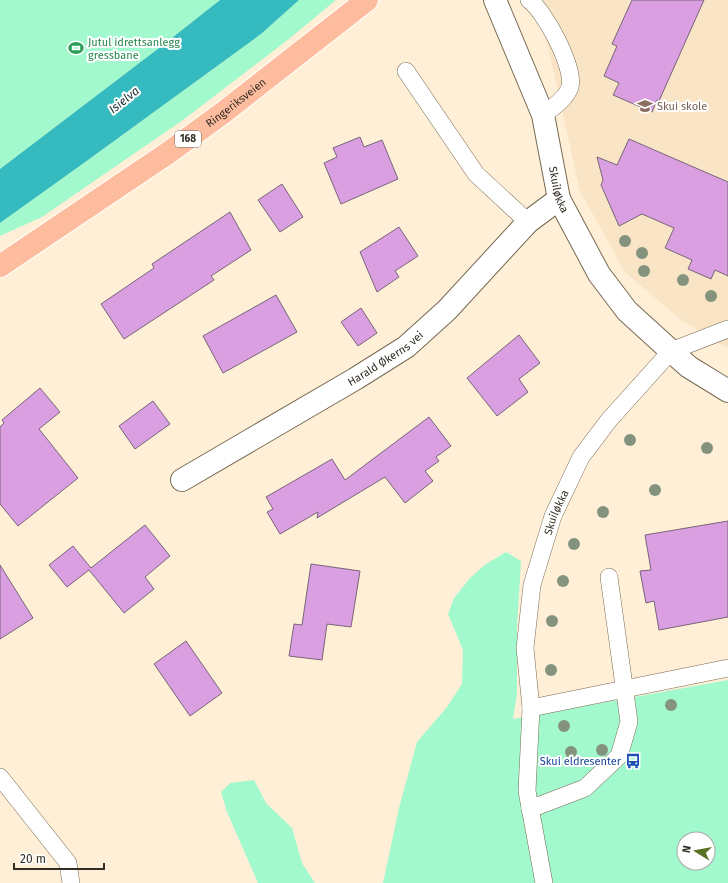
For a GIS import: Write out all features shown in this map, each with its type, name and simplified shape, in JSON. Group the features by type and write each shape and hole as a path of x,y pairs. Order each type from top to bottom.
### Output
{"main road":[{"name":"Ringeriksveien","path":"0,266 168,153 224,112 367,0"}],"street":[{"name":"Skuiløkka","path":"495,0 543,115 559,199 599,274 627,311 688,367 728,391"},
{"name":"Harald Økerns vei","path":"182,480 355,379 406,346 447,310 528,222 559,199"}],"lane":[{"path":"533,1 546,18 556,37 571,74 570,86 566,95 543,115"},
{"path":"406,72 476,174 528,222"},
{"path":"671,351 728,329"},
{"name":"Skuiløkka","path":"544,883 527,791 531,708 524,648 532,585 553,516 581,458 609,420 671,351"},
{"path":"530,809 585,788 619,756 629,722 609,578"},
{"path":"531,708 728,668"},
{"path":"0,777 68,863 71,883"}],"shaded area":[{"name":"Skui skole","path":"543,0 728,0 728,348 681,320 625,272 580,191 542,20"}],"green space":[{"path":"0,0 220,0 0,169"},
{"path":"299,0 336,0 289,39 183,120 42,217 0,236 0,223 261,34"},
{"path":"506,552 521,561 517,627 517,694 513,719 728,680 728,883 383,883 399,808 417,742 447,707 462,684 463,650 448,614 454,598 471,577 486,564"},
{"path":"254,780 266,803 292,828 302,863 315,883 258,883 227,812 221,792 230,783"}],"water":[{"name":"Isielva","path":"220,0 299,0 261,34 0,223 0,169"}],"building":[{"path":"632,0 704,0 659,101 657,100 652,112 613,95 619,83 604,76 617,46 612,44"},
{"path":"360,137 364,147 382,140 398,179 341,204 324,163 337,157 333,148"},
{"path":"629,139 728,182 728,276 715,270 711,279 688,269 692,260 665,248 674,228 642,214 619,226 601,185 603,180 597,157 617,165"},
{"path":"282,184 303,217 280,232 258,200"},
{"path":"230,212 251,250 211,276 214,280 124,339 101,304 154,268 152,264"},
{"path":"399,227 418,256 395,271 399,277 377,292 360,252"},
{"path":"276,295 297,332 223,373 203,336"},
{"path":"361,308 377,333 358,346 341,322"},
{"path":"519,335 540,363 519,379 528,392 497,416 467,378"},
{"path":"40,388 60,412 39,429 78,478 18,526 0,504 0,427 4,423 2,420"},
{"path":"153,401 170,424 135,449 119,426"},
{"path":"429,417 451,446 436,457 439,461 425,471 433,481 405,503 385,477 317,518 318,512 280,534 267,512 273,509 266,497 332,459 345,480"},
{"path":"728,521 728,617 659,630 654,601 646,603 640,571 651,570 645,535"},
{"path":"145,525 170,556 145,577 154,589 124,613 89,570 67,587 49,565 73,546 91,568"},
{"path":"311,564 360,571 351,627 327,624 322,660 289,656 294,624 302,625"},
{"path":"0,565 33,618 0,639"},
{"path":"186,641 222,693 190,716 154,664"}],"place":[{"name":"Jutul idrettsanlegg gressbane","path":"76,48"},
{"name":"Skui skole","path":"645,106"},
{"name":"Skui eldresenter","path":"633,761"}]}
